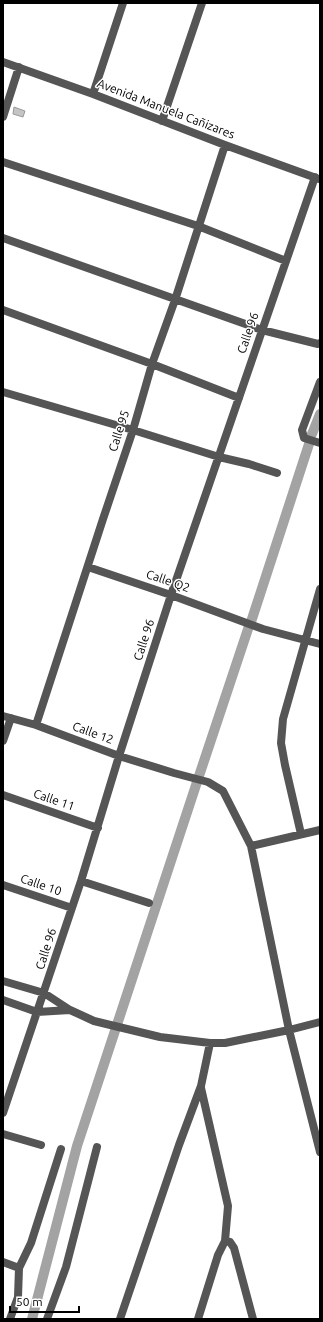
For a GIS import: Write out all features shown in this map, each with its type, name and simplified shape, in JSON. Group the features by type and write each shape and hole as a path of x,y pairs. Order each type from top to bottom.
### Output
{"street":[{"path":"93,94 123,3"},
{"path":"162,121 171,90 202,3"},
{"name":"Avenida Manuela Cañizares","path":"3,62 318,178"},
{"path":"3,117 7,91 19,67"},
{"name":"Calle 95","path":"36,725 133,430 152,364 175,300 225,145"},
{"path":"3,162 198,226 286,261"},
{"name":"Calle 96","path":"3,1113 6,1094 38,1012 98,828 119,756 171,595 286,261 318,178"},
{"path":"3,238 262,330 318,344 320,343"},
{"path":"3,310 152,364 239,398"},
{"path":"320,382 302,430 304,438 320,443"},
{"path":"3,393 277,473"},
{"name":"Calle Q2","path":"88,567 171,595 263,630 320,644"},
{"path":"301,834 281,743 283,719 320,589"},
{"path":"3,741 7,717"},
{"name":"Calle 12","path":"7,717 36,725 119,756 208,782 223,791 251,846 290,1030 320,1152"},
{"name":"Calle 11","path":"3,795 98,828"},
{"path":"251,846 320,830"},
{"path":"81,881 148,902"},
{"name":"Calle 10","path":"3,885 72,908"},
{"path":"3,981 44,993 70,1010 94,1021 134,1032 160,1037 210,1043 225,1043 290,1030 320,1022"},
{"path":"3,1000 38,1012 70,1010"},
{"path":"120,1319 178,1145 201,1088 210,1043"},
{"path":"198,1319 218,1255 225,1241 228,1206 201,1088"},
{"path":"3,1134 41,1145"},
{"path":"47,1319 66,1268 97,1147"},
{"path":"10,1319 18,1297 19,1268 31,1243 61,1149"},
{"path":"225,1241 230,1242 234,1248 253,1319"},
{"path":"3,1262 19,1268"}],"building":[{"path":"14,107 25,111 23,117 13,114"}],"waterway":[{"path":"312,434 320,414"},
{"path":"251,622 309,444"},
{"path":"199,776 249,626"},
{"path":"32,1319 77,1146 197,782"}]}
